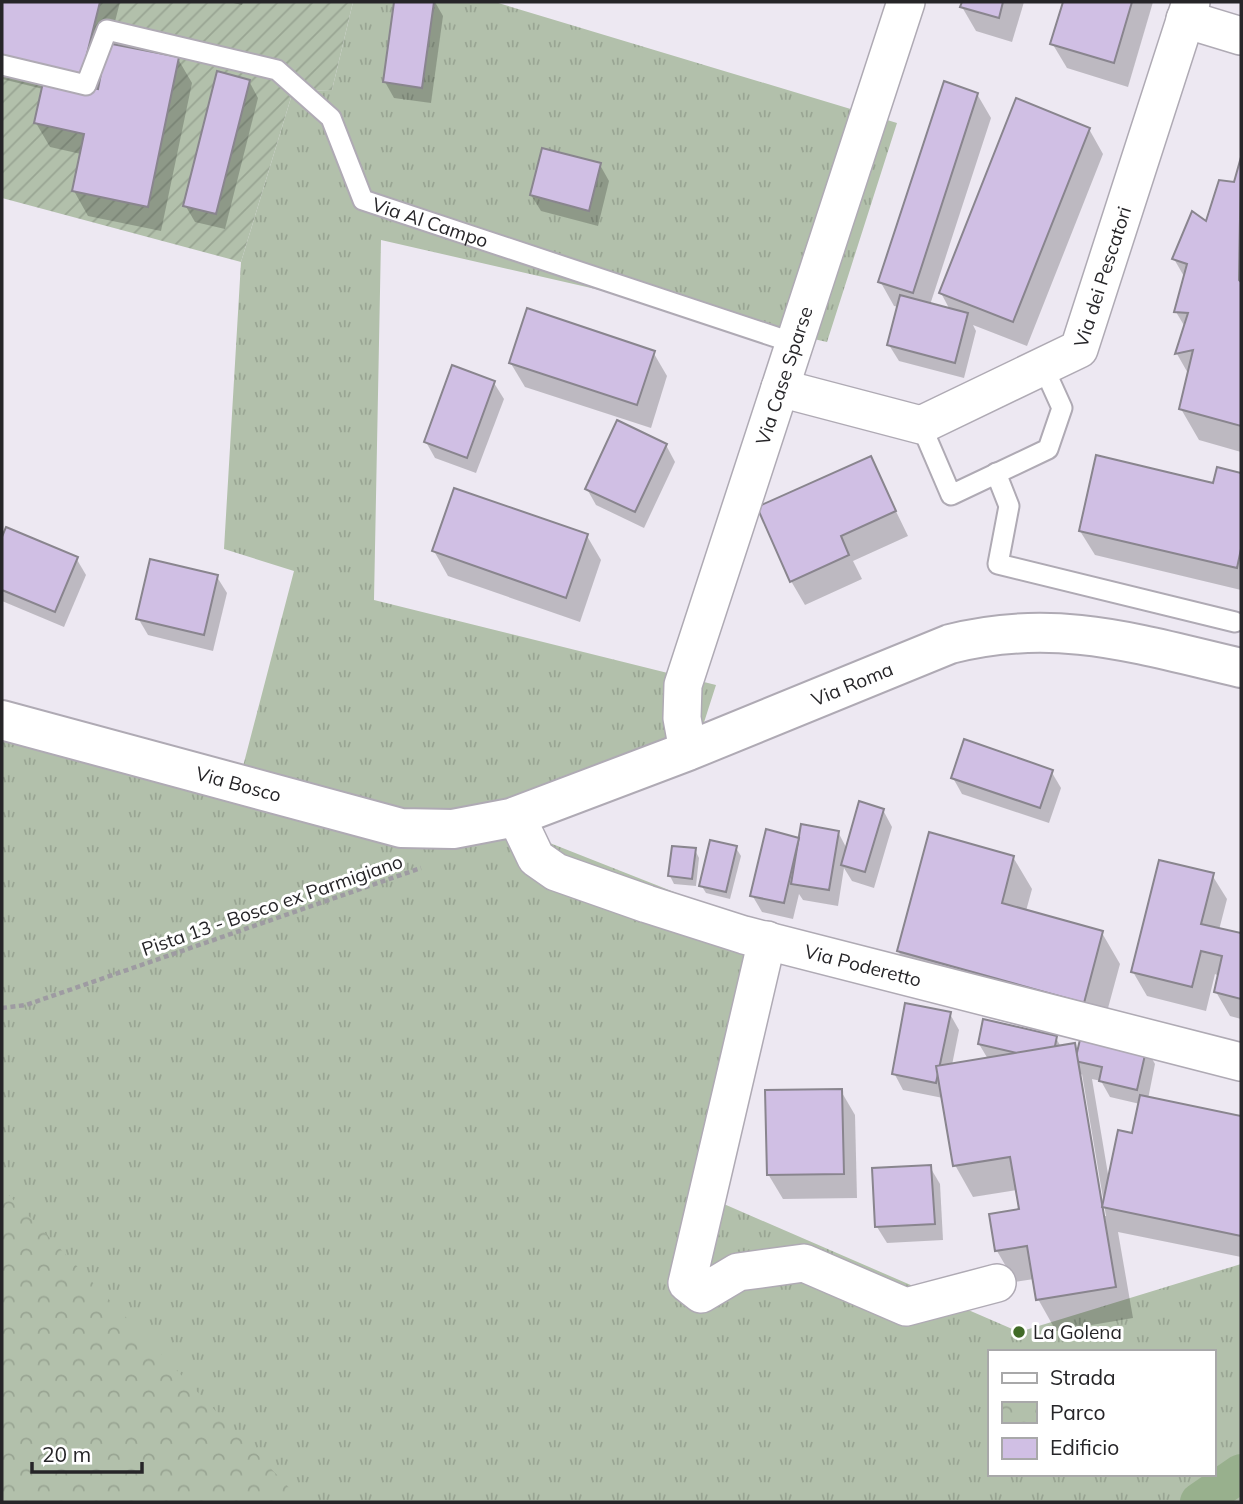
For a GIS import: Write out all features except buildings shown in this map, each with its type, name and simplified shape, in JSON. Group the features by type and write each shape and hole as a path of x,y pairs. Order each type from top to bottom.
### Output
{"street":[{"name":"Via Case Sparse","path":"688,751 682,718 683,685 906,2"},
{"name":"Via dei Pescatori","path":"921,425 1079,349 1188,10 1241,36"},
{"path":"779,388 921,425"},
{"name":"Via Roma","path":"477,827 516,816 688,751 950,643 988,634 1059,631 1105,637 1241,668"},
{"name":"Via Bosco","path":"2,720 401,828 477,827"},
{"name":"Via Poderetto","path":"516,816 536,858 556,872 767,940 1241,1062"},
{"path":"767,940 687,1283 701,1294 738,1272 804,1263 906,1307 997,1283"}],"lane":[{"name":"Via Al Campo","path":"2,65 86,85 107,30 277,70 331,118 363,200 794,343"},
{"path":"921,425 951,495 1048,449 1062,408 1043,366"},
{"path":"996,474 1009,506 998,564 1235,622"}],"path":[{"name":"Pista 13 - Bosco ex Parmigiano","path":"2,1008 26,1004 428,865"}],"green space":[{"path":"2,2 353,2 332,90 293,91 241,262 2,198"},
{"path":"353,2 495,2 897,123 827,342 381,240 374,600 716,685 690,766 507,826 778,933 717,1201 1019,1332 1241,1264 1241,1502 2,1502 2,712 241,774 294,571 224,549 241,262 293,91 332,90"},
{"path":"2,1188 303,1502 2,1502"}],"waterway":[{"path":"1199,1502 1241,1473"}],"place":[{"name":"La Golena","path":"1019,1332"}]}
